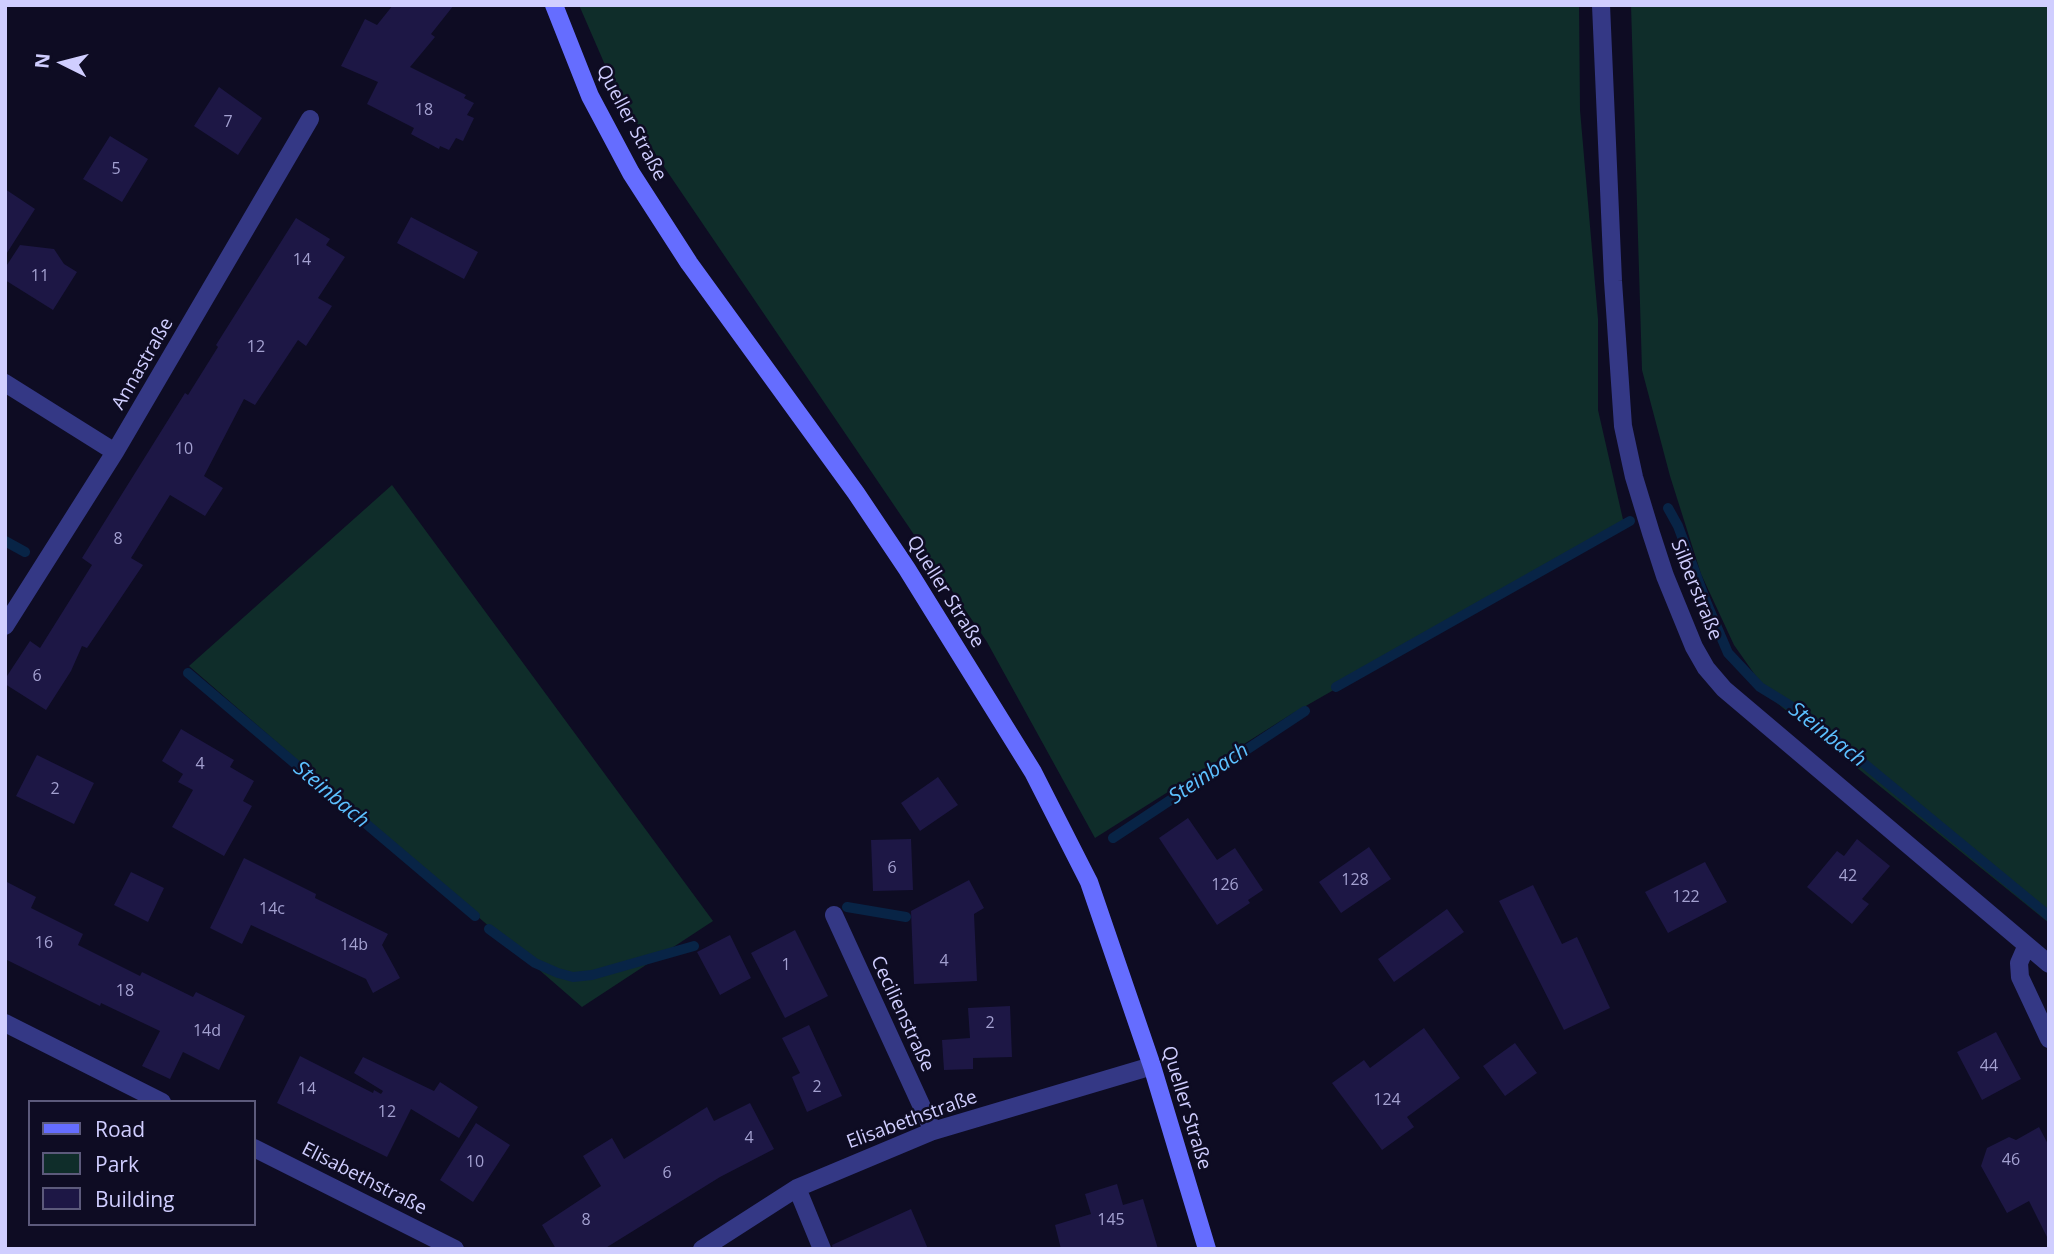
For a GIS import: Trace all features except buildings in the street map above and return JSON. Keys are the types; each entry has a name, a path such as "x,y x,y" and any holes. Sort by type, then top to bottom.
{"street":[{"name":"Queller Straße","path":"554,5 590,96 631,173 689,263 892,547 1033,772 1089,882 1152,1066 1207,1249"},
{"name":"Silberstraße","path":"1601,5 1613,281 1623,426 1634,477 1651,533 1694,648 1706,668 1724,689 2049,964"},
{"name":"Annastraße","path":"5,626 115,452 310,119"},
{"path":"5,383 115,452"},
{"name":"Cecilienstraße","path":"834,915 933,1131"},
{"path":"2026,947 2019,963 2020,977 2049,1039"},
{"path":"5,1023 158,1100"},
{"name":"Elisabethstraße","path":"702,1249 797,1188 933,1131 1152,1066"},
{"name":"Elisabethstraße","path":"256,1149 455,1249"},
{"path":"797,1188 822,1249"}],"green space":[{"path":"579,5 1579,5 1580,110 1598,319 1598,410 1624,524 1290,715 1095,838 987,642 656,155 612,81"},
{"path":"1631,5 2049,5 2049,923 1772,699 1734,645 1701,574 1670,476 1642,370"},
{"path":"392,485 713,921 582,1007 189,666"}],"waterway":[{"name":"Steinbach","path":"1668,508 1678,526 1728,653 1760,687 1804,714 2049,916"},
{"name":"Steinbach","path":"1336,687 1630,521"},
{"name":"Steinbach","path":"5,541 25,552"},
{"name":"Steinbach","path":"188,673 475,916"},
{"name":"Steinbach","path":"1113,838 1305,711"},
{"name":"Steinbach","path":"847,907 906,917"},
{"name":"Steinbach","path":"489,929 535,963 573,977 592,975 694,946"}]}
